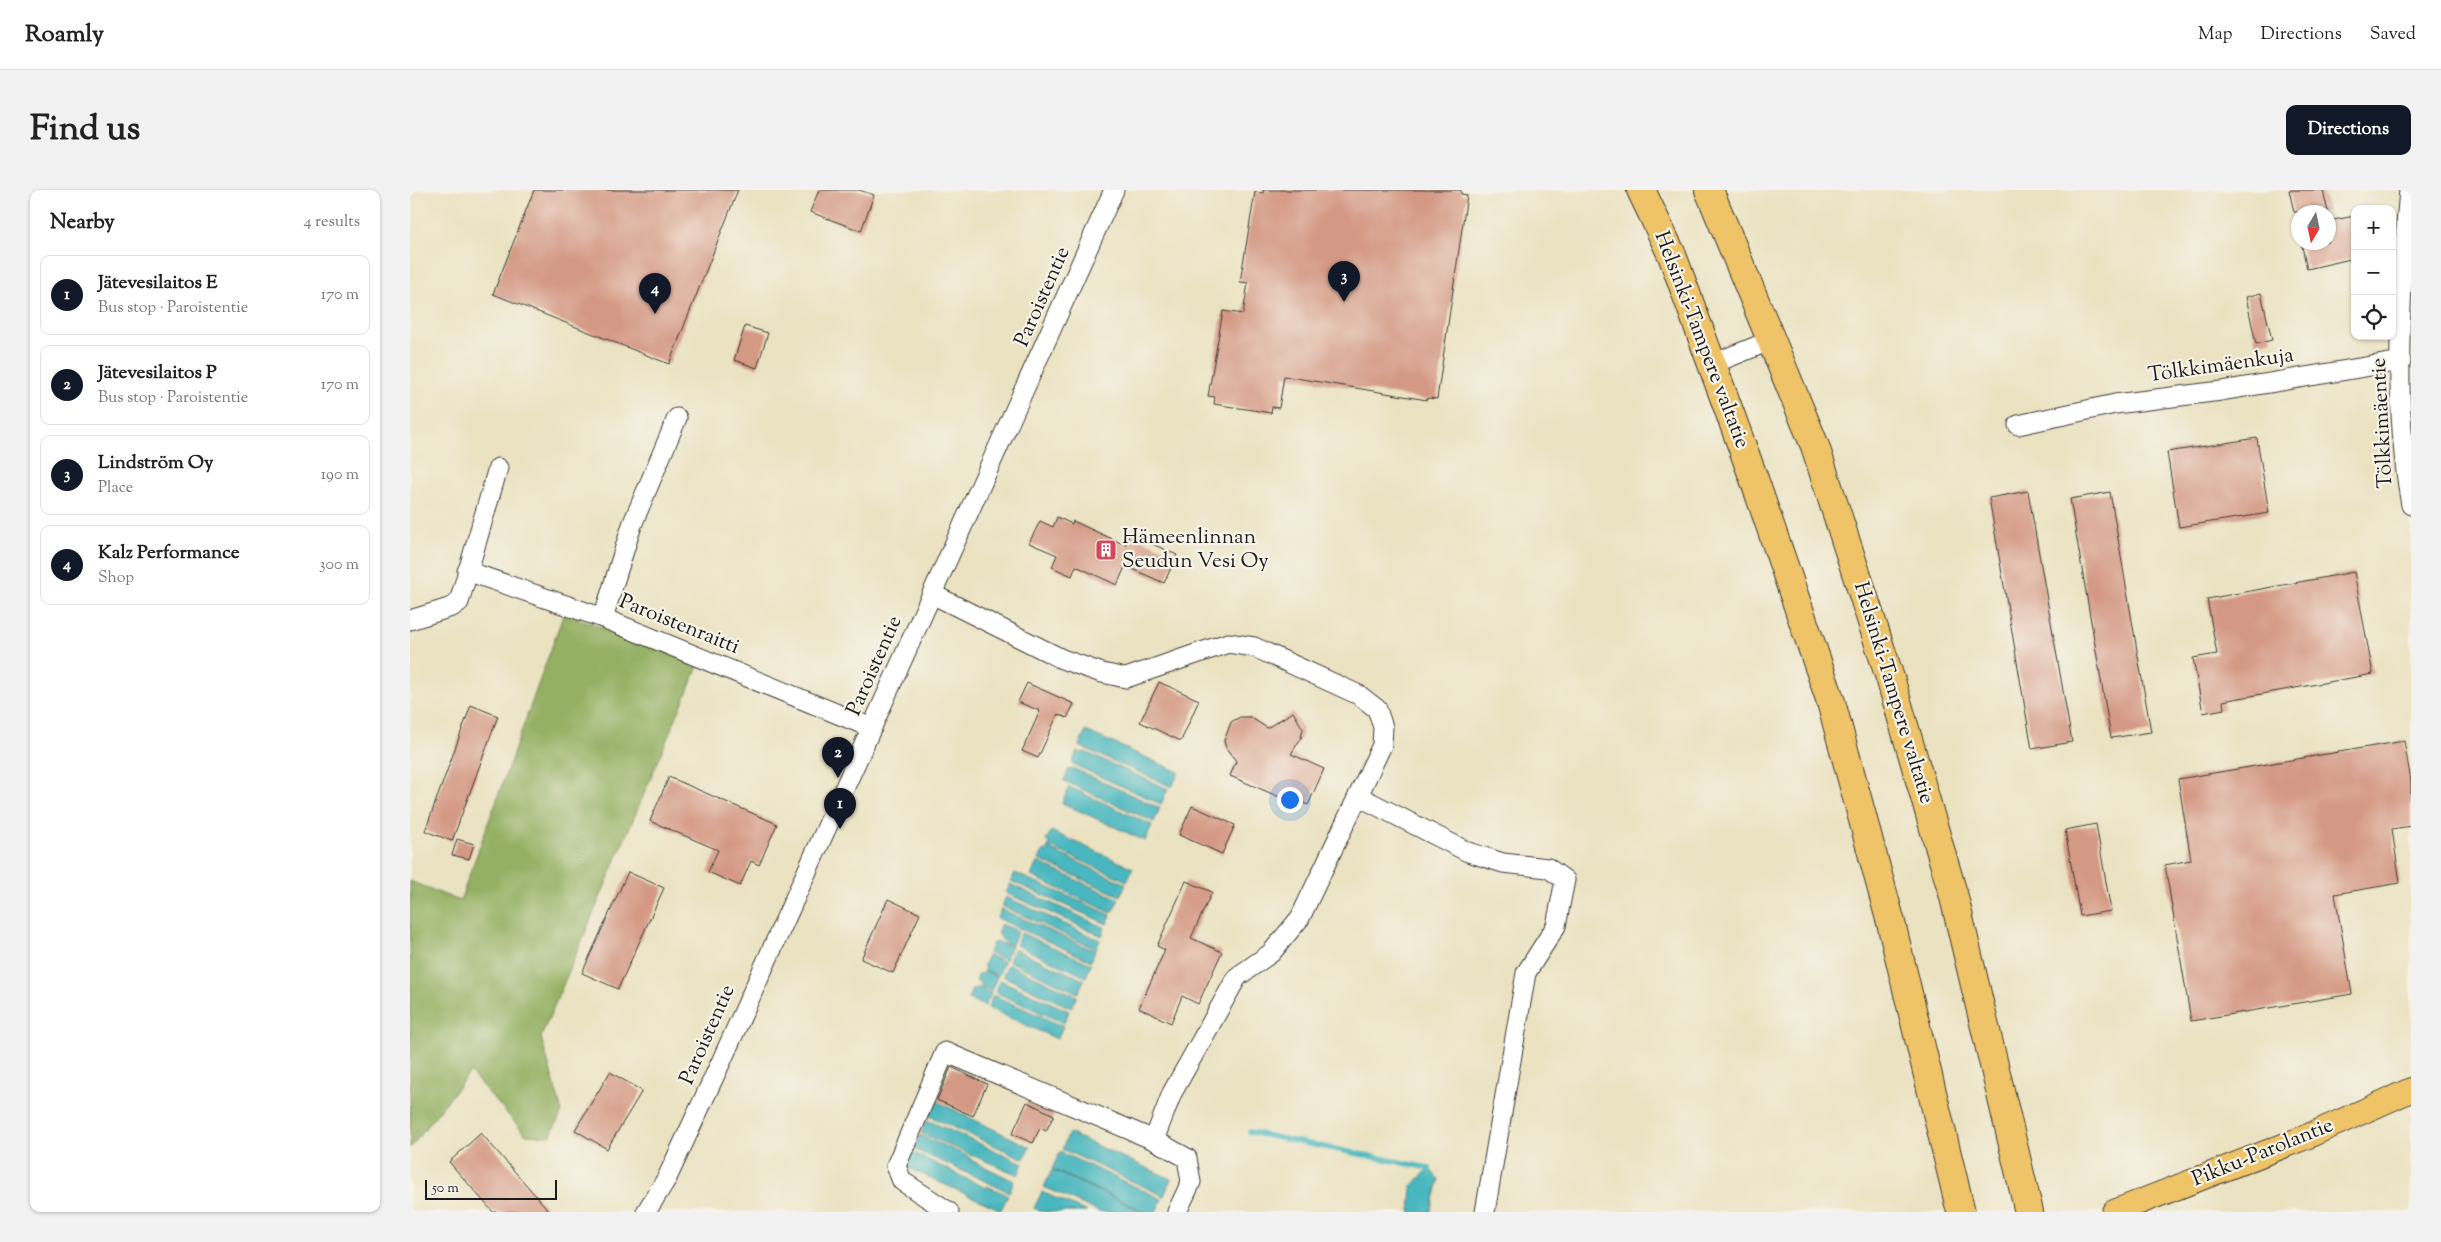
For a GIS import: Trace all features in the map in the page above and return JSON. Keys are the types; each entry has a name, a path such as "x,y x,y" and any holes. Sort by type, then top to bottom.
{"highway":[{"name":"Helsinki-Tampere valtatie","path":"1641,190 1672,256 1712,364 1754,479 1830,702 1890,923 1961,1212"},
{"name":"Helsinki-Tampere valtatie","path":"1709,190 1815,446 1891,681 1954,897 2029,1212"}],"main road":[{"name":"Pikku-Parolantie","path":"2114,1212 2306,1138 2411,1090"}],"street":[{"name":"Paroistentie","path":"646,1212 668,1178 1114,190"},
{"name":"Tölkkimäentie","path":"2409,190 2403,260 2401,361 2405,470 2411,505"},
{"path":"1712,364 1772,340"},
{"name":"Tölkkimäenkuja","path":"2018,425 2047,417 2115,404 2221,391 2401,361"},
{"path":"603,618 632,525 677,418"},
{"path":"410,620 459,602 498,468"},
{"name":"Paroistenraitti","path":"467,570 603,618 872,728"},
{"path":"932,594 1062,659 1102,673 1126,678 1228,643 1254,647 1359,695 1376,709 1383,727 1382,745 1300,918 1271,953 1237,977 1172,1093 1154,1140"},
{"path":"1358,796 1468,852 1503,863 1548,868 1565,880 1556,926 1526,973 1485,1212"},
{"path":"948,1212 902,1181 896,1166 945,1052 1154,1140 1187,1158 1191,1182 1177,1212"}],"green space":[{"path":"564,613 699,664 541,1037 562,1112 550,1136 526,1135 470,1072 410,1148 410,881 460,901"}],"water":[{"path":"1086,731 1179,772 1172,787 1079,746"},
{"path":"1077,751 1085,752 1168,789 1161,804 1072,764"},
{"path":"1069,769 1077,770 1160,808 1154,822 1064,781"},
{"path":"1069,787 1152,825 1145,841 1062,803"},
{"path":"1051,831 1133,868 1127,881 1048,846 1050,843 1046,841"},
{"path":"1047,848 1126,884 1120,896 1039,860 1043,850 1046,852"},
{"path":"1037,862 1119,899 1112,913 1031,876"},
{"path":"1015,873 1111,915 1107,924 1011,881"},
{"path":"1010,884 1105,928 1102,936 1006,893"},
{"path":"1006,897 1100,940 1096,949 1002,906"},
{"path":"1001,909 1095,951 1091,961 997,918"},
{"path":"1001,924 1018,931 1012,945 1004,942 997,933"},
{"path":"1021,933 1091,964 1086,977 1016,945"},
{"path":"997,942 1011,946 1005,960 989,953 993,943"},
{"path":"1014,949 1084,980 1078,993 1009,961"},
{"path":"988,955 1004,962 998,976 984,970 985,967 983,966"},
{"path":"1008,964 1077,996 1071,1008 1003,976"},
{"path":"983,971 997,977 991,991 980,986 981,984 976,980 979,973 982,974"},
{"path":"1000,980 1069,1011 1064,1023 995,992"},
{"path":"979,988 991,993 985,1006 968,999 972,989"},
{"path":"993,995 1063,1026 1057,1039 988,1008"},
{"path":"936,1101 1030,1147 1024,1159 929,1116"},
{"path":"927,1120 1023,1163 1018,1175 921,1133"},
{"path":"1069,1133 1171,1179 1164,1196 1062,1149"},
{"path":"920,1135 968,1156 971,1160 1014,1181 1009,1192 914,1149"},
{"path":"912,1152 986,1188 987,1186 1008,1195 1001,1210 906,1167"},
{"path":"1060,1152 1162,1199 1156,1212 1146,1212 1052,1169"},
{"path":"1429,1168 1439,1180 1431,1212 1410,1212 1412,1186"},
{"path":"1052,1170 1144,1212 1099,1212 1044,1187"},
{"path":"1042,1192 1087,1212 1042,1212 1034,1208"}],"building":[{"path":"534,190 738,190 669,364 493,294"},
{"path":"819,190 859,190 874,195 861,231 810,212"},
{"path":"1263,190 1461,190 1461,194 1467,195 1437,399 1427,398 1427,400 1284,376 1279,408 1272,407 1271,413 1214,404 1215,397 1208,396 1223,311 1243,314 1248,283 1240,282 1255,192 1263,193"},
{"path":"2289,190 2323,190 2326,205 2292,205"},
{"path":"2351,217 2351,259 2307,269 2303,250 2336,250 2336,220"},
{"path":"2261,293 2272,340 2256,344 2246,297"},
{"path":"745,326 768,333 757,368 734,360"},
{"path":"2257,438 2269,513 2179,527 2167,452"},
{"path":"2028,491 2072,742 2032,749 1989,498"},
{"path":"2110,492 2151,732 2111,738 2070,499"},
{"name":"Hämeenlinnan Seudun Vesi Oy","path":"1057,517 1072,524 1073,521 1125,545 1130,534 1177,555 1164,583 1128,567 1125,567 1117,585 1076,566 1072,576 1052,567 1057,555 1029,543 1040,521 1053,527"},
{"path":"2354,572 2373,674 2223,701 2224,709 2203,713 2193,658 2217,654 2207,599"},
{"path":"1159,682 1199,700 1181,741 1140,722"},
{"path":"1027,683 1074,704 1067,718 1058,714 1038,758 1022,751 1040,711 1018,702"},
{"path":"471,705 498,716 452,841 425,831"},
{"path":"1293,712 1303,729 1301,738 1291,754 1324,769 1308,805 1284,794 1282,798 1230,776 1236,761 1226,748 1224,741 1231,722 1240,717 1250,717 1267,728"},
{"path":"2404,741 2411,781 2411,826 2392,829 2400,883 2335,894 2352,994 2191,1021 2165,865 2191,860 2178,779"},
{"path":"669,777 777,824 759,865 751,861 740,886 708,872 718,850 650,821"},
{"path":"1192,806 1235,825 1222,854 1179,835"},
{"path":"2096,824 2111,911 2080,916 2065,830"},
{"path":"457,839 474,844 469,859 452,855"},
{"path":"628,872 664,888 618,989 582,973"},
{"path":"1186,881 1212,892 1191,938 1222,952 1198,1004 1182,996 1171,1023 1139,1008 1165,950 1157,946"},
{"path":"888,899 920,914 893,973 861,959"},
{"path":"951,1067 987,1084 973,1116 937,1100"},
{"path":"610,1072 642,1091 607,1149 575,1130"},
{"path":"1027,1102 1054,1115 1046,1131 1040,1128 1033,1143 1012,1134"},
{"path":"481,1133 550,1212 493,1212 449,1162"}],"waterway":[{"path":"1250,1132 1429,1168 1428,1176"}],"place":[{"name":"Lindström Oy","path":"1344,302"},
{"name":"Kalz Performance","path":"655,314"},
{"name":"Hämeenlinnan Seudun Vesi Oy","path":"1106,550"},
{"name":"Jätevesilaitos P","path":"838,778"},
{"name":"Jätevesilaitos E","path":"840,829"}]}
